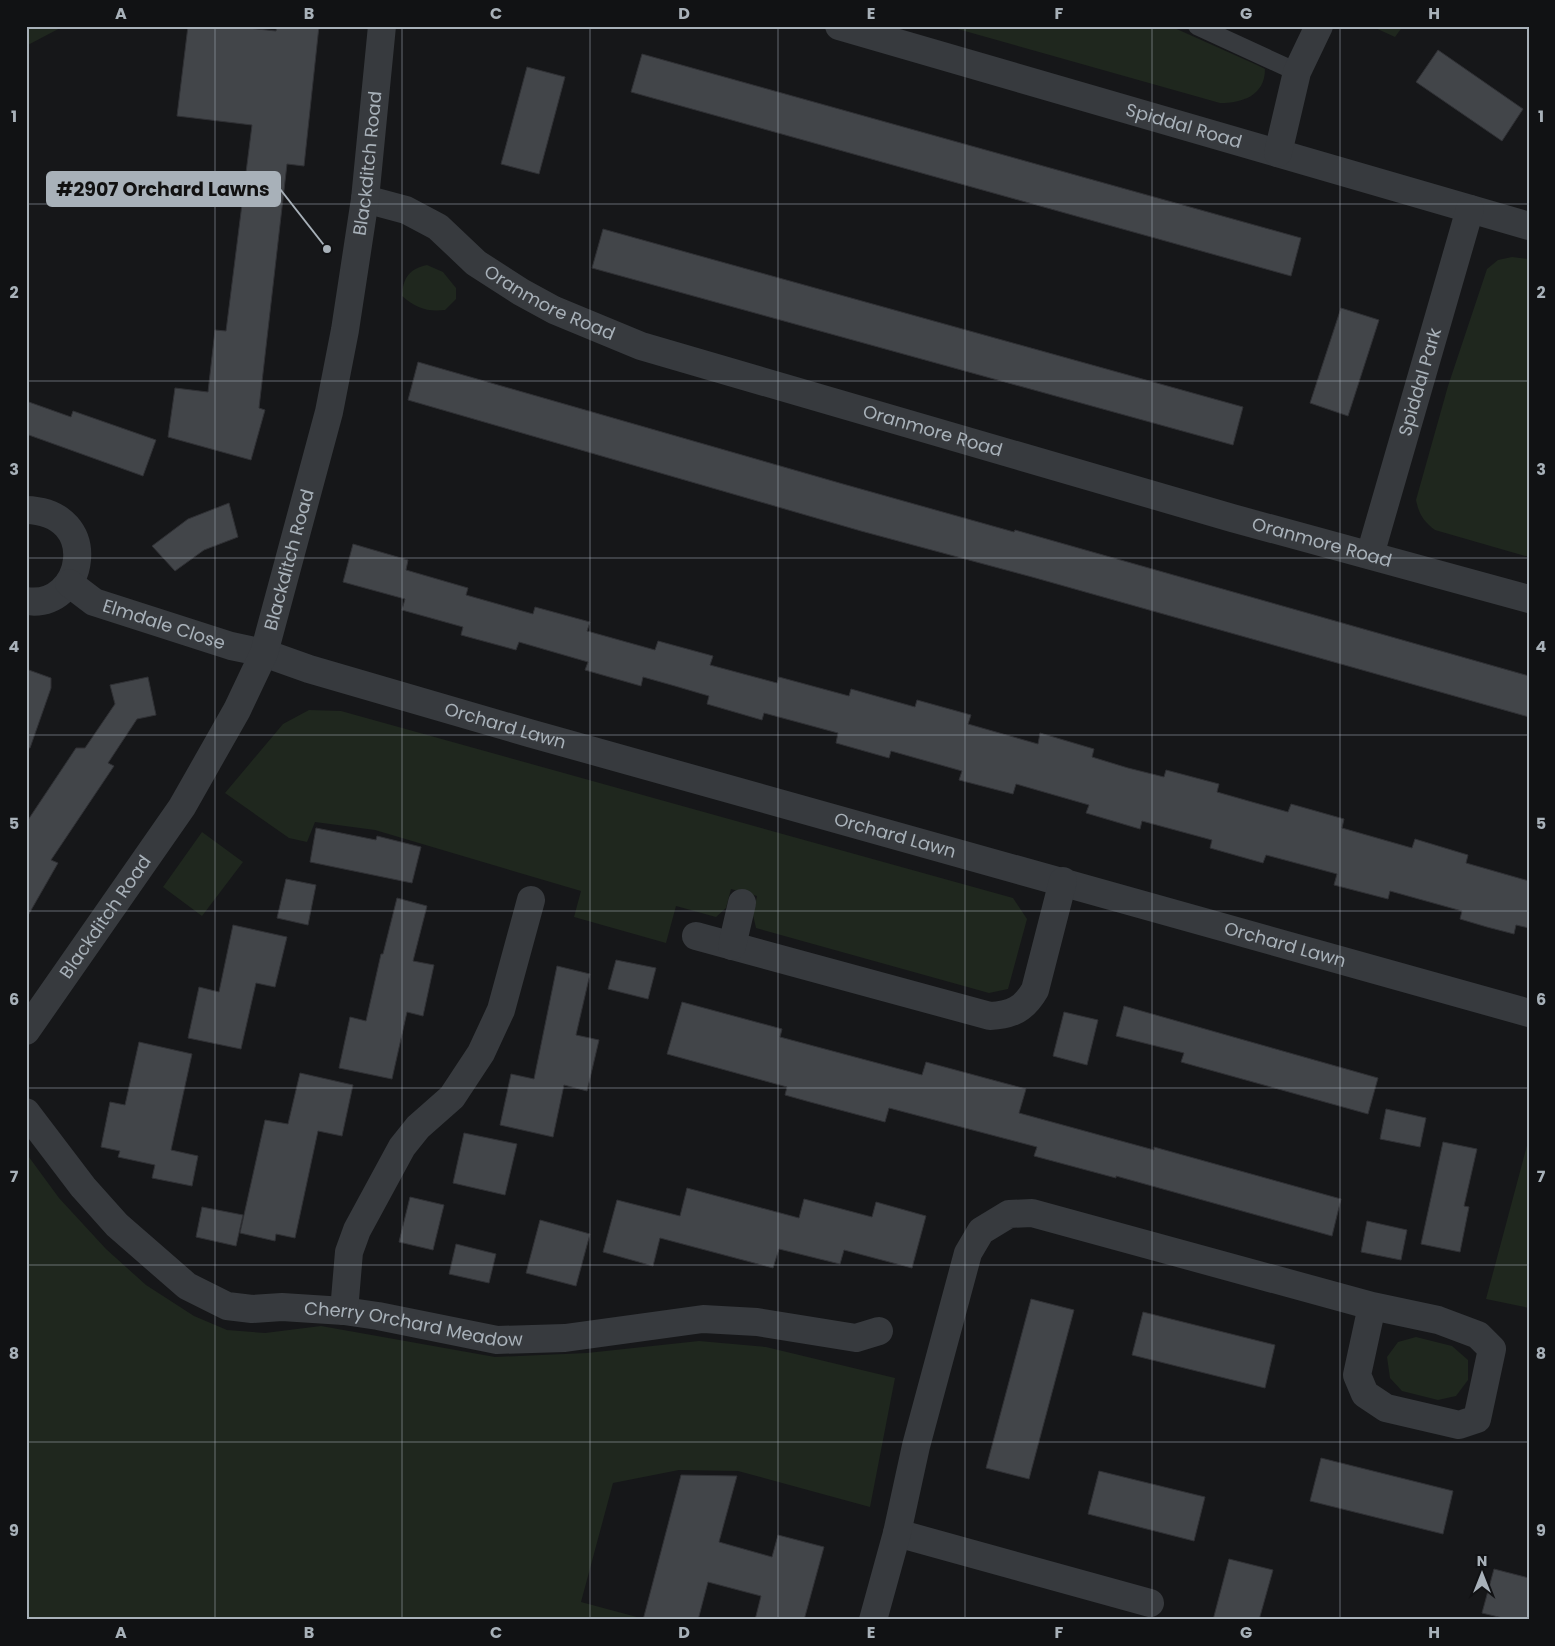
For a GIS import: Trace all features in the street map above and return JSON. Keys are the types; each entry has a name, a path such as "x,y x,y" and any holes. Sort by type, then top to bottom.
{"street":[{"name":"Blackditch Road","path":"26,1031 182,807 237,710 264,653 328,412 345,330 365,199 382,26"},
{"name":"Spiddal Road","path":"838,26 1529,226"},
{"path":"1278,153 1297,72 1319,26"},
{"name":"Oranmore Road","path":"365,199 406,210 438,227 476,263 521,292 554,310 641,346 1232,518 1529,599"},
{"name":"Spiddal Park","path":"1370,555 1470,209"},
{"path":"26,510 41,510 56,516 67,526 75,539 78,554 76,570 69,583 58,594 44,600 26,601"},
{"name":"Elmdale Close","path":"69,583 94,602 230,646 264,653"},
{"name":"Orchard Lawn","path":"264,653 528,733 1063,881 1529,1013"},
{"path":"696,936 990,1016 1010,1015 1028,1003 1035,990 1063,881"},
{"path":"344,1311 349,1252 356,1230 402,1147 418,1127 452,1097 481,1053 501,1010 531,900"},
{"path":"732,946 742,902"},
{"name":"Cherry Orchard Meadow","path":"26,1112 83,1187 117,1225 187,1286 227,1306 252,1309 282,1307 344,1311 497,1340 565,1338 703,1319 757,1322 856,1338 879,1331"},
{"path":"873,1620 897,1533 916,1446 968,1253 981,1231 1009,1214 1032,1213 1372,1306 1438,1320 1478,1335 1492,1349 1477,1419 1459,1426 1386,1408 1365,1394 1357,1375 1372,1306"},
{"path":"897,1533 1150,1603"}],"lane":[{"path":"1197,26 1297,72"}],"shaded area":[{"path":"26,26 64,26 26,46"},
{"path":"947,26 1170,26 1265,69 1264,78 1257,92 1251,96 1228,103 1220,103"},
{"path":"1371,26 1403,26 1395,37"},
{"path":"1512,257 1529,259 1529,557 1435,530 1422,517 1416,500 1448,386 1487,269 1498,260"},
{"path":"427,265 443,272 456,288 456,299 445,310 422,308 412,304 402,296 408,275 416,269"},
{"path":"309,710 341,711 1013,898 1027,919 1008,989 989,993 756,928 753,915 757,896 731,889 726,908 716,917 676,906 666,943 574,917 581,891 375,830 315,822 307,842 289,838 225,793 283,724"},
{"path":"202,832 243,862 202,916 163,887"},
{"path":"1529,1138 1529,1308 1486,1299"},
{"path":"26,1153 59,1198 106,1249 146,1285 194,1316 227,1330 265,1333 321,1326 495,1357 587,1353 699,1341 766,1347 895,1378 870,1507 738,1471 679,1470 613,1483 581,1602 648,1620 26,1620"},
{"path":"1416,1337 1452,1346 1468,1360 1468,1380 1456,1396 1438,1400 1402,1391 1390,1378 1387,1357 1398,1342"}],"building":[{"path":"188,26 229,26 276,31 277,26 319,26 304,166 287,164 259,408 265,410 251,460 168,437 175,388 208,392 215,330 226,331 252,125 177,116"},
{"path":"1438,50 1523,109 1502,141 1416,82"},
{"path":"642,54 1301,238 1291,276 631,92"},
{"path":"527,67 565,77 539,174 501,164"},
{"path":"603,229 1243,407 1233,445 592,268"},
{"path":"1341,308 1379,320 1348,416 1310,403"},
{"path":"418,362 843,484 1014,532 1015,530 1529,676 1529,717 1032,577 861,531 408,400"},
{"path":"26,401 71,417 73,411 156,440 143,476 26,434"},
{"path":"229,503 238,537 204,550 175,571 152,546 188,519"},
{"path":"353,544 408,560 406,570 468,588 466,595 533,614 535,607 590,622 587,631 655,650 658,641 713,656 710,665 777,683 779,677 849,696 851,689 915,707 917,700 971,715 968,724 1038,744 1040,733 1094,749 1092,757 1128,768 1164,777 1166,770 1219,784 1217,792 1288,812 1291,804 1344,819 1342,828 1412,848 1415,839 1468,855 1466,863 1529,881 1529,928 1516,925 1514,934 1487,927 1460,919 1462,911 1390,891 1388,899 1334,885 1337,874 1266,855 1263,863 1210,848 1212,840 1142,821 1140,829 1086,813 1089,805 1016,784 1013,794 959,780 962,771 891,751 889,758 836,743 838,733 764,713 762,720 707,704 709,696 675,686 643,677 641,686 585,670 588,662 519,642 516,650 461,635 463,627 402,610 405,599 343,582"},
{"path":"26,669 51,678 51,688 30,748 26,748"},
{"path":"148,677 156,715 137,719 108,763 114,766 51,860 58,863 26,919 26,823 76,748 85,748 115,704 110,685"},
{"path":"316,828 376,840 377,836 421,847 412,883 310,862"},
{"path":"286,879 316,885 308,925 277,918"},
{"path":"397,898 427,906 413,961 434,965 423,1016 407,1012 392,1079 339,1068 350,1017 366,1021 381,954 383,954"},
{"path":"233,925 287,937 275,987 256,983 241,1049 188,1038 199,987 219,992"},
{"path":"616,960 656,968 648,999 608,989"},
{"path":"557,966 590,974 576,1035 599,1040 587,1091 564,1085 553,1137 500,1125 511,1074 534,1079"},
{"path":"682,1002 782,1029 780,1037 922,1075 926,1062 1026,1089 1019,1113 1154,1150 1154,1147 1341,1199 1332,1236 1116,1176 1116,1178 1034,1156 1037,1147 889,1108 885,1122 810,1102 785,1095 787,1087 667,1054"},
{"path":"1124,1006 1378,1078 1368,1114 1181,1062 1184,1053 1116,1036"},
{"path":"1064,1012 1098,1020 1087,1065 1053,1056"},
{"path":"139,1042 192,1054 171,1150 198,1156 192,1186 152,1178 155,1165 118,1157 120,1151 101,1147 110,1102 125,1105"},
{"path":"300,1073 353,1085 342,1136 318,1131 295,1238 276,1234 275,1241 240,1233 265,1120 288,1124"},
{"path":"1386,1109 1426,1118 1420,1147 1380,1139"},
{"path":"464,1133 517,1144 505,1195 453,1183"},
{"path":"1443,1142 1477,1149 1464,1206 1469,1207 1460,1252 1421,1244"},
{"path":"687,1188 799,1218 804,1199 872,1217 876,1202 926,1216 912,1268 844,1250 840,1264 779,1249 773,1268 660,1238 653,1266 603,1252 617,1200 680,1216"},
{"path":"410,1197 444,1205 433,1250 399,1242"},
{"path":"202,1207 243,1215 236,1246 196,1237"},
{"path":"540,1220 590,1234 576,1286 526,1273"},
{"path":"1367,1221 1407,1230 1401,1260 1361,1252"},
{"path":"456,1244 496,1254 489,1283 449,1274"},
{"path":"1031,1299 1074,1310 1029,1479 986,1468"},
{"path":"1143,1312 1275,1345 1265,1388 1132,1355"},
{"path":"1321,1458 1453,1491 1443,1534 1310,1501"},
{"path":"1099,1471 1205,1497 1194,1541 1088,1514"},
{"path":"681,1475 737,1476 719,1542 772,1557 778,1535 824,1547 804,1620 755,1620 761,1596 708,1582 698,1620 643,1620"},
{"path":"1229,1559 1273,1570 1259,1620 1213,1620"},
{"path":"1494,1569 1529,1578 1529,1620 1511,1620 1482,1613"}],"place":[{"name":"#2907 Orchard Lawns","path":"327,249"}]}
